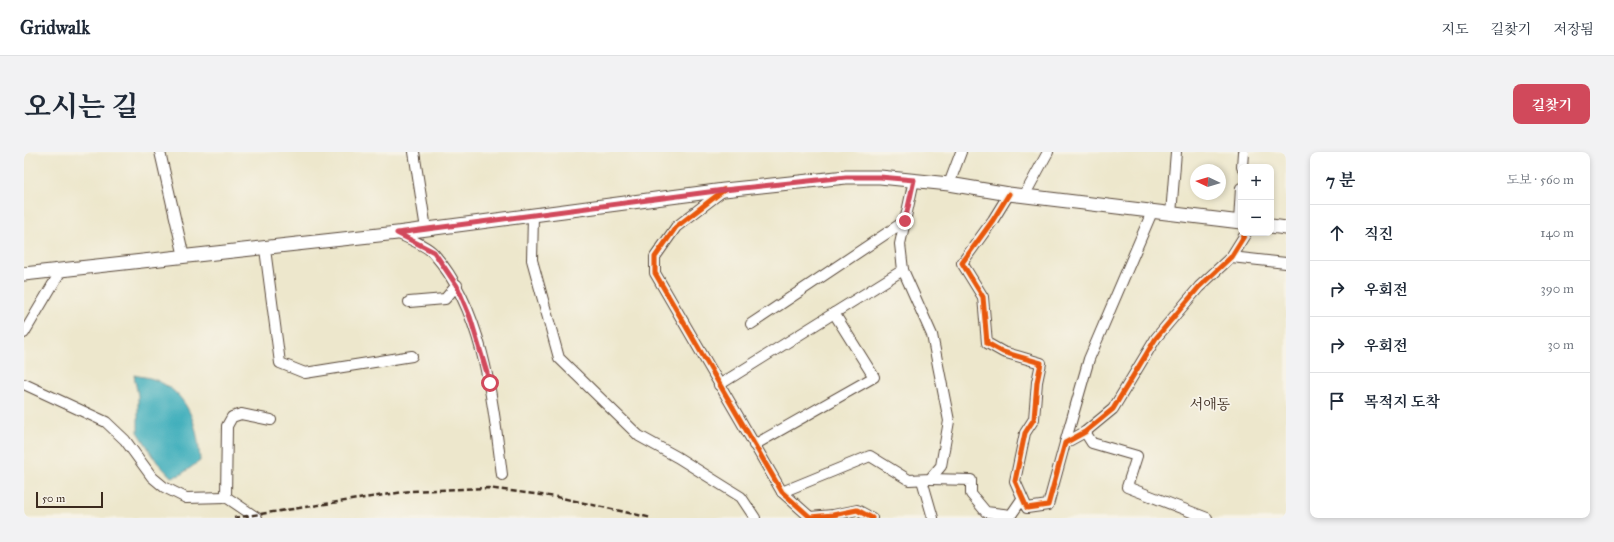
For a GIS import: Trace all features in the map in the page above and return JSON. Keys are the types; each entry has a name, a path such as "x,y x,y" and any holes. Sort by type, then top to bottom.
{"main road":[{"path":"24,274 397,233 724,190 846,177 880,177 949,184 1009,194 1171,214 1238,225"},
{"path":"1274,226 1286,228"}],"street":[{"path":"160,152 184,257"},
{"path":"414,152 426,229"},
{"path":"949,184 961,152"},
{"path":"1024,196 1048,152"},
{"path":"1171,214 1176,152"},
{"path":"1242,164 1243,152"},
{"path":"914,180 900,244 903,270 932,334 950,421 941,466 926,480"},
{"path":"724,190 676,227 655,257 655,273 782,492 810,517 833,515 857,510 872,518"},
{"path":"1009,194 993,220 962,263 983,297 987,343 1003,352 1041,363 1037,382 1034,419 1026,433 1015,481 1027,508 1048,505 1089,359 1152,212"},
{"path":"533,216 532,260 559,358 639,436 676,456 740,497 755,518"},
{"path":"751,324 905,221"},
{"path":"397,233 434,252 457,286 470,317 490,383 502,475"},
{"path":"1065,443 1085,432 1113,408 1156,338 1199,287 1232,257 1239,236"},
{"path":"265,248 280,363 305,373 412,356"},
{"path":"1232,257 1286,263"},
{"path":"24,333 62,269"},
{"path":"719,385 903,270"},
{"path":"409,302 446,299 457,286"},
{"path":"754,445 874,377 834,313"},
{"path":"24,384 106,422 125,440 152,477 164,486 186,498 226,497 257,518"},
{"path":"226,497 227,426 232,417 241,414 271,420"},
{"path":"1085,432 1092,443 1137,456 1127,487 1207,518"},
{"path":"782,492 870,456 909,480 971,480 971,494 986,512 1011,515 1022,499"},
{"path":"926,480 933,518"}],"water":[{"path":"134,375 155,380 169,387 178,395 191,415 195,426 200,461 180,475 171,477 157,462 138,432 138,396"}],"railway":[{"path":"234,518 410,491 488,488 557,497 652,518"}],"cycle path":[{"path":"724,190 676,227 655,257 655,273 782,492 810,517 833,515 857,510 872,518"},
{"path":"1009,194 993,220 962,263 983,297 987,343 1003,352 1041,363 1037,382 1034,419 1025,433 1015,481 1027,508 1048,505 1065,443 1085,432 1113,409 1156,338 1199,287 1231,257 1244,236"}],"district":[{"name":"서애동","path":"1210,404"}],"route":[{"path":"490,383 470,317 457,286 434,252 397,233 724,190 846,177 880,177 914,180 905,221"}]}
